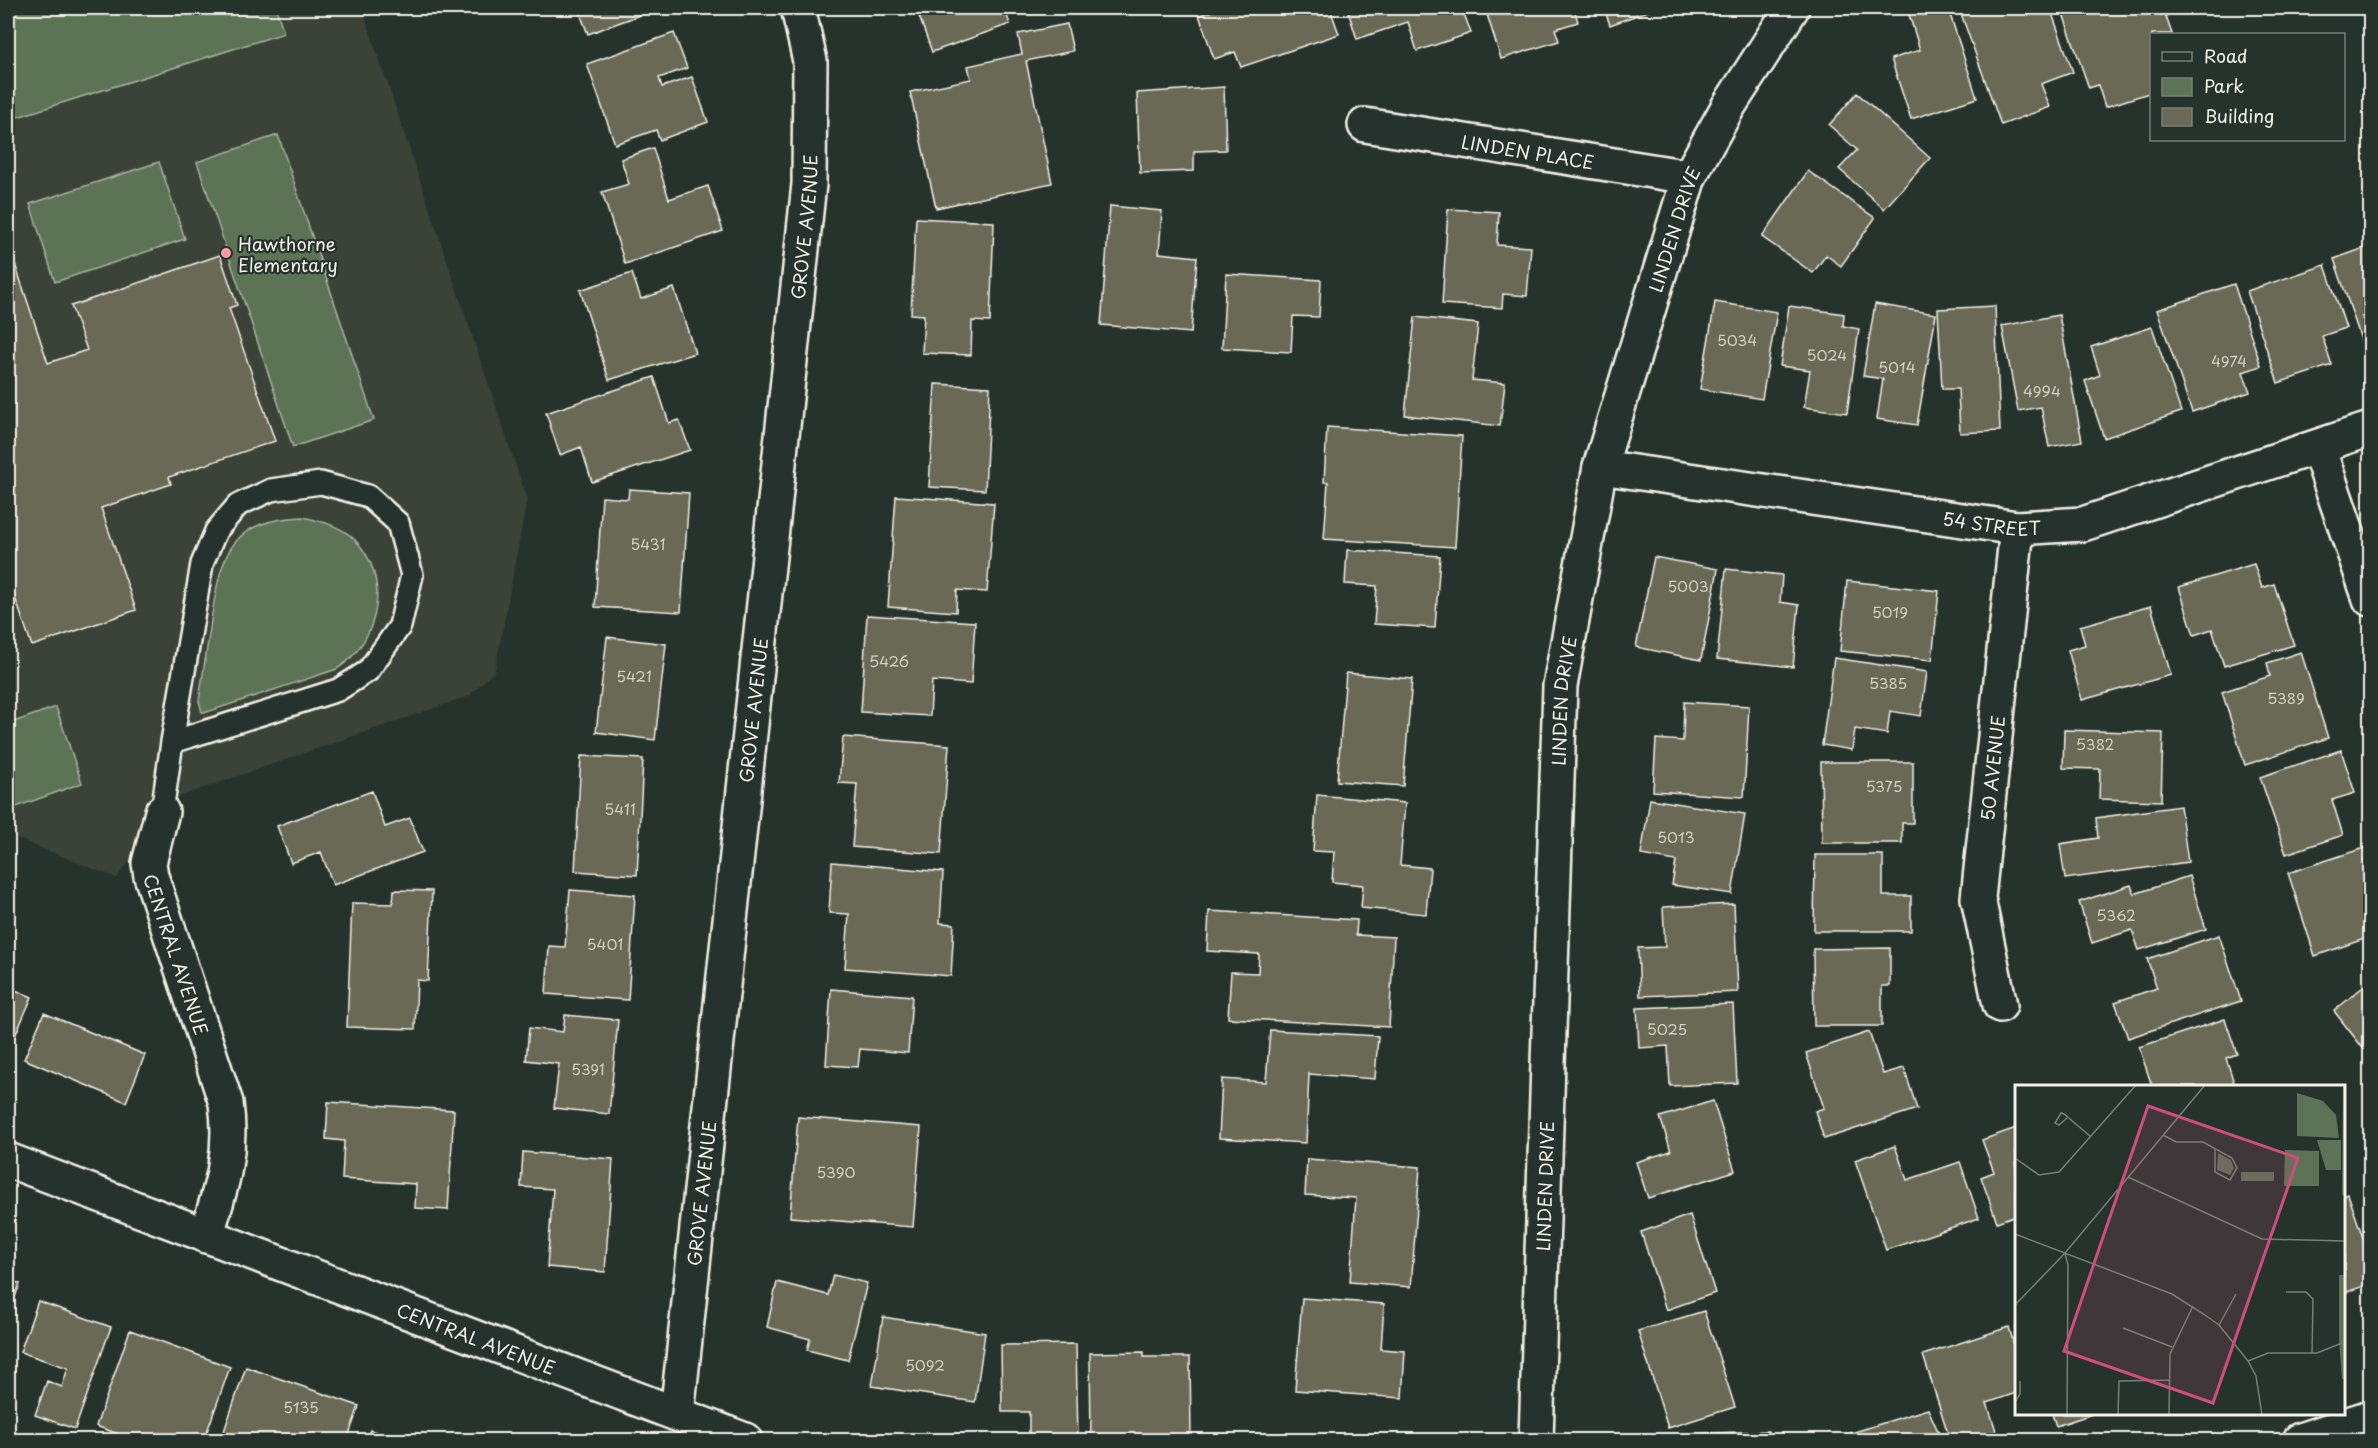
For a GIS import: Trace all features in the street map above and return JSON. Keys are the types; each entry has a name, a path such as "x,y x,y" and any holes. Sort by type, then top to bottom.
{"street":[{"name":"GROVE AVENUE","path":"676,1414 809,184 810,61 798,8"},
{"name":"LINDEN DRIVE","path":"1536,1440 1560,686 1600,466 1689,177 1728,108 1792,8"},
{"name":"LINDEN PLACE","path":"1365,125 1689,177"},
{"name":"54 STREET","path":"1600,466 2017,528 2083,524 2370,429"},
{"path":"2318,447 2370,599"},
{"name":"50 AVENUE","path":"2001,1005 1978,898 2017,528"},
{"name":"CENTRAL AVENUE","path":"162,812 149,863 151,876 226,1103 230,1127 226,1174 206,1236"},
{"name":"CENTRAL AVENUE","path":"8,1160 745,1440"},
{"path":"2300,1440 2370,1417"}],"lane":[{"path":"162,812 172,742 202,564 216,531 238,505 271,490 321,483 368,496 398,523 412,575 400,626 368,671 338,690 172,742"}],"shaded area":[{"name":"Hawthorne Elementary","path":"8,8 362,8 527,499 495,670 469,696 175,798 117,878 8,835"}],"green space":[{"path":"8,8 276,8 284,33 8,120"},
{"path":"278,135 374,420 293,447 197,162"},
{"path":"159,162 185,239 55,282 30,204"},
{"path":"303,517 337,527 354,539 366,554 377,589 376,607 363,642 352,657 337,669 202,712 199,701 212,614 220,573 226,557 234,543 245,533 260,525 279,519"},
{"path":"56,707 82,783 8,810 8,724"}],"building":[{"path":"578,8 646,8 648,12 588,34"},
{"path":"916,8 1004,8 1010,24 932,52"},
{"path":"1222,8 1330,8 1339,34 1241,67 1235,52 1214,59 1199,15"},
{"path":"1347,8 1462,8 1471,33 1417,51 1408,22 1357,39"},
{"path":"1485,8 1574,8 1578,22 1555,29 1559,41 1501,59"},
{"path":"1604,8 1656,8 1610,25"},
{"path":"1907,8 1948,8 1977,98 1911,119 1891,59 1920,50"},
{"path":"1959,8 2050,8 2073,72 2041,84 2050,107 2001,125"},
{"path":"2061,8 2163,8 2172,33 2150,33 2150,93 2105,107 2098,85 2089,88"},
{"path":"1067,24 1073,51 1026,61 1052,183 936,208 910,92 971,79 968,66 1022,54 1018,34"},
{"path":"674,33 687,68 659,78 662,87 692,77 708,122 660,140 656,130 615,144 587,64"},
{"path":"1224,87 1226,150 1194,151 1194,171 1140,173 1137,93"},
{"path":"1857,93 1930,158 1884,209 1839,169 1857,150 1829,125"},
{"path":"653,148 669,199 708,186 723,231 625,264 602,192 629,184 621,159"},
{"path":"1808,171 1875,218 1841,266 1826,255 1813,273 1762,237"},
{"path":"1110,206 1162,211 1159,253 1197,257 1191,333 1101,325"},
{"path":"1448,209 1499,212 1497,245 1531,247 1527,296 1503,294 1502,308 1442,304"},
{"path":"916,218 994,222 990,322 972,321 971,355 922,353 924,315 911,314"},
{"path":"8,243 48,363 87,350 71,306 220,255 237,305 229,308 275,441 169,477 171,484 101,508 136,610 32,646 11,586 8,587"},
{"path":"2370,246 2370,353 2366,354 2334,259"},
{"path":"2325,265 2346,328 2322,336 2332,365 2278,383 2247,291"},
{"path":"632,273 641,299 674,288 695,353 609,380 580,290"},
{"path":"1226,274 1321,280 1319,317 1293,316 1291,352 1222,348"},
{"path":"2234,284 2261,366 2243,372 2250,392 2192,412 2157,310"},
{"path":"1715,302 1777,312 1762,399 1700,389"},
{"path":"1875,304 1936,314 1917,425 1877,419 1883,379 1863,376"},
{"path":"1789,306 1844,314 1843,326 1859,329 1847,413 1804,407 1810,370 1780,366"},
{"path":"1995,306 2000,431 1960,433 1958,389 1942,389 1938,309"},
{"path":"2059,315 2082,441 2049,447 2041,407 2018,411 2002,326"},
{"path":"1415,317 1478,324 1472,380 1505,383 1500,426 1405,415"},
{"path":"2152,327 2181,412 2104,438 2085,381 2100,375 2091,347"},
{"path":"654,377 669,423 679,420 690,450 592,482 581,447 560,455 546,413"},
{"path":"935,384 990,387 985,490 929,487"},
{"path":"1327,427 1462,436 1455,547 1324,539 1328,482 1324,482"},
{"path":"629,489 689,493 681,612 595,607 602,497 628,499"},
{"path":"896,496 994,503 987,592 957,590 956,612 888,607"},
{"path":"1347,550 1440,556 1435,628 1374,624 1377,586 1345,584"},
{"path":"1654,557 1718,569 1701,660 1636,647"},
{"path":"2254,564 2262,588 2274,584 2294,645 2224,666 2212,629 2194,635 2179,587"},
{"path":"1726,569 1782,575 1780,602 1799,605 1793,667 1717,659"},
{"path":"1847,581 1939,591 1932,660 1840,651"},
{"path":"2151,606 2171,675 2082,700 2068,650 2085,645 2080,626"},
{"path":"867,615 975,622 971,684 932,681 930,716 861,712"},
{"path":"607,637 666,644 655,740 596,732"},
{"path":"2301,652 2328,738 2245,765 2222,692 2270,676 2267,663"},
{"path":"1834,658 1927,672 1921,716 1890,711 1887,734 1855,729 1852,750 1822,745"},
{"path":"1346,673 1412,679 1403,786 1337,781"},
{"path":"1684,702 1749,706 1744,797 1653,791 1656,739 1683,741"},
{"path":"2064,730 2163,733 2161,801 2099,799 2100,769 2063,768"},
{"path":"843,737 949,745 941,854 852,847 857,784 839,783"},
{"path":"2341,750 2355,793 2332,800 2343,835 2286,854 2260,777"},
{"path":"581,756 643,759 637,875 575,871"},
{"path":"1821,762 1913,762 1913,823 1902,823 1902,843 1822,843"},
{"path":"372,791 385,827 410,818 423,852 333,885 321,852 291,863 277,826"},
{"path":"1317,795 1405,803 1400,865 1430,868 1426,914 1361,908 1363,885 1332,882 1334,852 1313,851"},
{"path":"1650,799 1745,814 1732,894 1672,885 1676,861 1641,855"},
{"path":"2180,806 2188,862 2065,879 2060,844 2098,838 2096,818"},
{"path":"2370,846 2370,937 2315,956 2288,873"},
{"path":"1815,855 1883,855 1883,896 1911,896 1911,931 1814,931"},
{"path":"832,862 943,872 940,923 954,924 951,976 845,968 849,914 829,913"},
{"path":"2189,876 2206,929 2139,950 2132,930 2092,943 2079,902 2131,885 2134,894"},
{"path":"394,890 432,891 428,981 417,980 415,1029 347,1027 352,903 393,904"},
{"path":"570,890 635,895 628,1000 546,994 549,946 565,947"},
{"path":"1734,904 1738,992 1640,996 1638,948 1665,947 1663,907"},
{"path":"1209,911 1357,920 1356,935 1394,937 1389,1027 1228,1018 1231,972 1258,973 1259,954 1207,951"},
{"path":"2219,935 2241,1001 2128,1038 2115,1002 2157,988 2147,959"},
{"path":"1890,948 1890,986 1882,986 1882,1026 1814,1026 1813,949"},
{"path":"2370,981 2370,1057 2334,1011"},
{"path":"8,987 32,997 8,1052"},
{"path":"831,989 912,996 908,1053 860,1049 858,1067 826,1065"},
{"path":"1733,1004 1737,1083 1670,1086 1668,1046 1639,1048 1637,1008"},
{"path":"44,1013 145,1055 126,1102 24,1059"},
{"path":"565,1015 618,1020 609,1114 554,1108 559,1064 526,1060 529,1028 563,1032"},
{"path":"2225,1019 2237,1054 2226,1058 2235,1085 2152,1085 2139,1047"},
{"path":"1270,1030 1378,1036 1375,1079 1309,1074 1306,1143 1219,1138 1222,1079 1266,1082"},
{"path":"1869,1032 1883,1074 1904,1068 1917,1109 1824,1139 1815,1111 1824,1108 1806,1053"},
{"path":"1713,1101 1735,1171 1648,1198 1636,1162 1671,1151 1660,1117"},
{"path":"328,1102 454,1110 448,1210 415,1208 416,1184 342,1179 344,1141 326,1139"},
{"path":"798,1117 921,1127 913,1227 790,1217"},
{"path":"2015,1128 2015,1215 1997,1222 1981,1177 1994,1172 1982,1140"},
{"path":"1895,1146 1907,1180 1960,1162 1979,1218 1886,1250 1855,1160"},
{"path":"523,1152 613,1159 605,1272 547,1267 553,1189 521,1187"},
{"path":"1307,1159 1420,1167 1411,1287 1350,1282 1356,1198 1305,1195"},
{"path":"2348,1194 2370,1258 2370,1284 2345,1293 2345,1196"},
{"path":"1690,1215 1715,1293 1666,1310 1641,1232"},
{"path":"833,1275 867,1283 848,1360 807,1350 810,1339 767,1327 777,1282 828,1295"},
{"path":"8,1279 20,1284 8,1315"},
{"path":"1302,1298 1384,1304 1381,1349 1405,1351 1402,1398 1295,1390"},
{"path":"38,1301 111,1327 75,1429 35,1415 47,1381 62,1387 68,1368 20,1352"},
{"path":"1704,1311 1735,1407 1668,1428 1638,1331"},
{"path":"883,1317 985,1333 975,1402 872,1386"},
{"path":"2009,1327 2015,1348 2015,1393 1987,1403 1999,1440 1950,1440 1923,1355"},
{"path":"130,1330 230,1367 204,1440 135,1440 96,1426"},
{"path":"1076,1344 1078,1440 1029,1440 1029,1412 1002,1412 1001,1345"},
{"path":"1144,1352 1144,1357 1190,1357 1191,1440 1091,1440 1090,1353"},
{"path":"246,1367 359,1406 347,1440 221,1440"},
{"path":"1928,1409 1942,1440 1832,1440 1832,1439"},
{"path":"2052,1415 2089,1415 2056,1426"},
{"path":"370,1430 398,1440 366,1440"},
{"path":"1768,1431 1768,1440 1689,1440 1688,1434"}],"place":[{"name":"Hawthorne Elementary","path":"226,253"}]}
